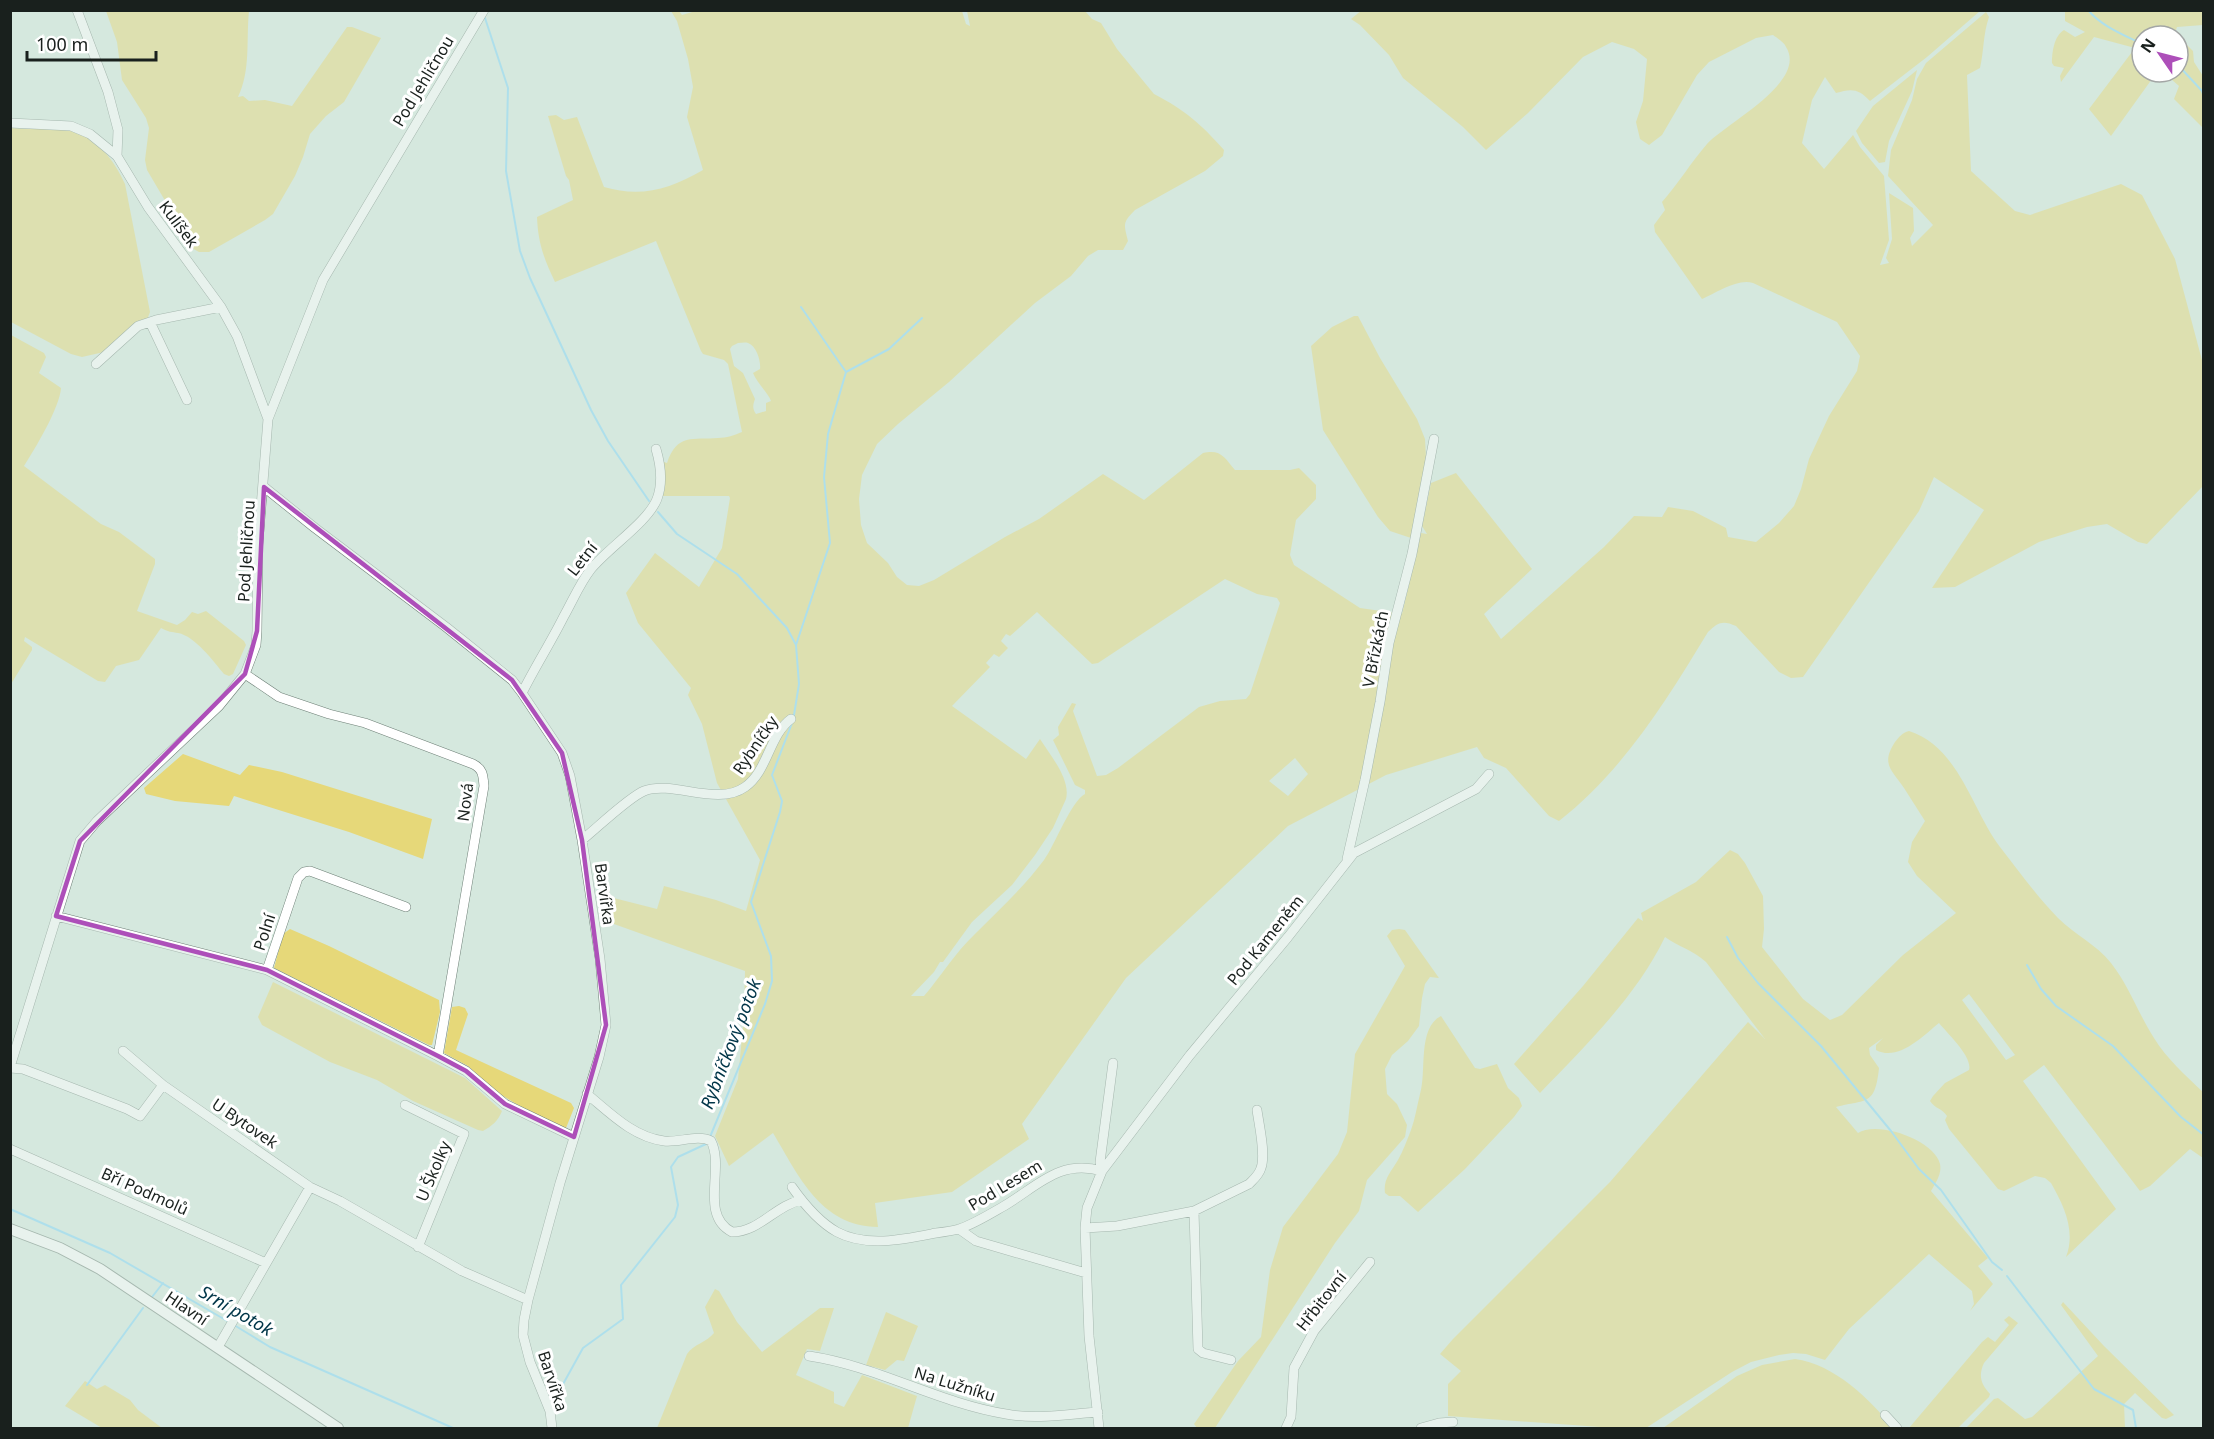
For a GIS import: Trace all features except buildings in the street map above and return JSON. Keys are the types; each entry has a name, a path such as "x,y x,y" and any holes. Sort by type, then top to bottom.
{"street":[{"path":"77,10 108,92 118,130 117,156"},
{"name":"Pod Jehličnou","path":"10,1068 12,1055 80,841 97,821 219,706 245,674 256,645 258,545 268,419 322,280 484,10"},
{"name":"Kulíšek","path":"10,123 71,126 90,134 117,156 148,207 221,307 237,336 268,419"},
{"path":"96,364 138,326 221,307"},
{"path":"150,322 187,400"},
{"name":"V Břízkách","path":"1345,864 1365,780 1389,643 1412,554 1434,439"},
{"name":"Letní","path":"522,693 590,570 610,548 646,516 656,500 660,482 660,464 656,449"},
{"name":"Barvířka","path":"264,487 481,654 522,693 562,753 570,776 600,959 606,1025 599,1057 528,1300 523,1335 530,1362 550,1411 552,1428"},
{"name":"Nová","path":"245,674 279,697 386,731 480,768 484,786 438,1056"},
{"name":"Rybníčky","path":"582,840 644,792 660,789 727,794 745,788 761,767 783,725 791,719"},
{"name":"Pod Kameněm","path":"1099,1428 1089,1336 1085,1228 1087,1208 1102,1171 1190,1055 1354,853 1476,789 1489,774"},
{"name":"Polní","path":"56,916 267,970 298,878 304,872 310,871 406,907"},
{"path":"267,970 466,1071 505,1104 574,1137"},
{"name":"U Bytovek","path":"123,1052 163,1085 310,1187"},
{"name":"Pod Kameněm","path":"1102,1171 1100,1162 1113,1063"},
{"path":"10,1068 23,1069 140,1116 163,1085"},
{"path":"587,1094 630,1128 649,1137 664,1141 682,1142 703,1138 711,1141 715,1152 716,1213 723,1226 732,1232 739,1232 754,1226 787,1205 801,1200"},
{"name":"U Školky","path":"405,1105 464,1134 418,1248"},
{"path":"1085,1228 1117,1226 1194,1211 1249,1184 1262,1168 1257,1110"},
{"name":"Bří Podmolů","path":"10,1149 266,1263"},
{"name":"Pod Lesem","path":"792,1187 801,1200 823,1222 838,1233 862,1240 906,1239 958,1229 1004,1206 1056,1172 1078,1167 1102,1171"},
{"path":"218,1347 310,1187 340,1201 418,1248 462,1271 528,1300"},
{"path":"1194,1211 1198,1349 1203,1353 1230,1360"},
{"name":"Hlavní","path":"10,1229 60,1248 88,1262 338,1428"},
{"name":"Pod Lesem","path":"958,1229 976,1242 1086,1273"},
{"name":"Hřbitovní","path":"1286,1428 1291,1417 1294,1368 1314,1331 1370,1262"},
{"name":"Na Lužníku","path":"809,1356 835,1360 975,1408 1008,1415 1098,1412"},
{"path":"1885,1415 1897,1428"},
{"path":"1421,1428 1452,1422"}],"highlighted area":[{"path":"264,487 512,680 562,753 582,840 606,1025 574,1137 505,1104 466,1071 267,970 56,916 80,841 245,674 257,631"}],"shaded area":[{"path":"699,10 962,11 966,24 970,26 967,11 1085,11 1092,19 1101,23 1117,49 1154,94 1192,118 1224,150 1223,156 1205,171 1135,210 1125,224 1128,241 1123,250 1098,250 1088,256 1071,276 1035,303 877,444 862,475 859,499 861,525 867,543 907,585 919,586 934,580 1039,519 1103,474 1144,500 1203,453 1214,452 1222,455 1235,470 1299,468 1316,485 1316,499 1296,520 1290,555 1294,565 1360,608 1402,614 1421,533 1427,534 1422,526 1431,483 1456,473 1532,569 1484,614 1501,639 1604,547 1634,516 1662,517 1668,507 1693,511 1726,528 1728,537 1756,542 1779,523 1794,506 1809,459 1829,416 1857,371 1860,356 1837,322 1753,283 1734,284 1702,299 1655,232 1654,225 1665,210 1662,202 1707,144 1762,101 1776,88 1786,74 1790,60 1784,43 1773,35 1756,38 1709,62 1697,75 1662,135 1649,145 1640,139 1636,122 1643,101 1647,59 1634,49 1612,42 1583,57 1528,113 1486,150 1463,127 1403,78 1389,55 1360,25 1351,19 1362,10 1980,11 1927,57 1870,101 1855,91 1847,90 1836,93 1825,77 1812,100 1802,143 1824,169 1853,135 1884,176 1889,240 1880,265 1889,263 1886,258 1892,239 1889,193 1913,208 1914,231 1910,238 1912,246 1933,225 1888,176 1891,150 1912,100 1917,79 1926,63 1986,12 1989,17 1980,68 1967,75 1971,171 2015,211 2030,215 2121,184 2142,195 2175,259 2203,364 2203,486 2147,544 2138,542 2107,524 2087,527 2039,542 1955,587 1932,588 1984,510 1934,477 1919,511 1803,677 1791,678 1779,672 1736,626 1728,623 1718,624 1708,632 1642,734 1603,780 1559,821 1549,816 1506,768 1484,758 1477,747 1386,775 1288,826 1126,978 1022,1124 1029,1139 952,1192 875,1203 878,1227 858,1224 841,1218 814,1196 792,1166 773,1133 729,1166 715,1136 738,1079 744,1016 745,971 600,919 598,894 657,909 664,886 746,911 760,860 717,783 702,724 688,695 691,688 638,623 626,593 655,553 699,587 722,548 729,496 660,496 664,462 667,463 671,453 681,442 724,437 742,432 728,364 724,360 703,354 701,351 656,241 555,282 542,251 537,217 573,200 569,180 548,116 556,115 564,120 577,117 604,187 630,192 655,190 679,182 703,170 687,117 693,87 688,59 677,21 671,11 679,11 682,15","holes":["738,343 751,345 758,354 760,369 753,373 771,401 766,403 766,411 756,414 753,406 755,399 743,373 734,366 730,349","1225,579 1257,594 1277,598 1280,603 1250,694 1246,699 1220,701 1199,707 1106,775 1097,776 1073,711 1076,704 1072,703 1058,727 1059,735 1053,740 1075,785 1085,790 1085,794 1074,805 1044,860 1028,880 967,942 924,996 911,996 934,972 940,962 943,962 972,922 1012,885 1053,828 1066,799 1067,791 1063,775 1040,739 1026,759 952,706 990,667 986,663 994,654 999,657 1008,648 1001,641 1006,634 1010,636 1037,612 1092,664 1098,663","1295,758 1308,774 1288,796 1269,781"]},
{"path":"106,11 249,11 245,76 238,97 243,96 249,101 265,100 292,106 347,27 381,38 344,102 326,116 310,134 295,176 273,214 209,252 199,252 188,246 177,221 147,170 145,160 149,128 146,118 122,80 117,42"},
{"path":"2065,11 2203,11 2203,25 2130,24 2130,47 2094,37 2061,82 2060,76 2064,68 2054,66 2052,63 2056,40 2064,30 2075,37 2085,32 2065,21"},
{"path":"2190,48 2193,51 2194,62 2203,76 2203,128 2174,99 2179,86 2177,84 2190,84"},
{"path":"2130,55 2130,84 2148,84 2111,136 2089,109"},
{"path":"1917,70 1912,91 1889,141 1885,162 1879,163 1862,143 1856,131 1873,106"},
{"path":"11,128 66,129 86,136 102,149 116,166 125,184 150,312 147,320 104,352 82,357 71,354 11,322"},
{"path":"1358,316 1417,419 1425,439 1426,457 1411,538 1390,531 1378,517 1323,430 1311,346 1332,327"},
{"path":"11,335 44,353 46,357 39,373 61,388 52,417 24,466 101,524 119,532 155,559 137,611 177,625 192,612 198,614 206,611 244,641 246,645 233,674 229,676 224,674 204,650 191,639 161,628 139,660 116,666 105,682 98,681 25,637 24,641 32,647 32,650 11,684"},
{"path":"1909,731 1926,739 1952,765 1990,832 2035,893 2071,930 2099,950 2111,963 2159,1046 2203,1092 2203,1158 2190,1149 2150,1186 2140,1191 2044,1065 2023,1081 2116,1209 2066,1257 2070,1238 2069,1228 2064,1210 2051,1183 2045,1178 2035,1176 2004,1191 1998,1189 1949,1129 1945,1113 1930,1101 1945,1083 1969,1070 1967,1059 1953,1039 1939,1023 1910,1046 1893,1053 1876,1050 1876,1045 1883,1038 1869,1048 1870,1055 1879,1068 1872,1095 1862,1101 1836,1107 1858,1133 1878,1129 1891,1131 1917,1140 1936,1155 1940,1171 1931,1191 1988,1258 1978,1266 1993,1284 1970,1311 1974,1304 1972,1291 1929,1254 1849,1329 1825,1360 1806,1354 1793,1353 1751,1362 1646,1428 1614,1428 1448,1416 1448,1384 1461,1371 1440,1354 1610,1182 1748,1022 1765,1039 1706,962 1665,937 1640,980 1609,1020 1540,1093 1514,1064 1583,986 1638,918 1643,921 1641,913 1696,882 1730,850 1738,854 1745,863 1763,896 1762,947 1803,999 1830,1020 1842,1015 1903,955 1956,913 1917,876 1908,862 1912,842 1925,821 1892,772 1888,762 1895,742","holes":["1969,994 2015,1055 2006,1060 1962,1000"]},
{"path":"183,754 240,775 249,765 282,772 432,819 423,859 349,832 234,796 229,806 175,801 146,794 144,788"},
{"path":"290,929 439,1000 440,1012 432,1045 274,968 283,934"},
{"path":"1392,930 1405,930 1439,978 1430,977 1425,984 1419,1026 1408,1041 1392,1055 1385,1069 1387,1094 1397,1104 1407,1125 1405,1137 1367,1180 1359,1211 1335,1243 1215,1428 1197,1428 1194,1424 1238,1361 1261,1337 1270,1270 1283,1227 1338,1154 1347,1132 1355,1054 1405,966 1387,936"},
{"path":"273,982 465,1078 502,1111 499,1118 483,1131 478,1130 413,1101 377,1080 330,1062 262,1025 258,1017"},
{"path":"452,1007 465,1008 468,1014 456,1050 571,1103 574,1108 566,1128 495,1091 468,1066 444,1053"},
{"path":"1441,1016 1475,1068 1480,1069 1497,1064 1508,1088 1519,1098 1522,1106 1465,1169 1418,1212 1400,1196 1389,1196 1385,1193 1385,1184 1402,1153 1412,1126 1422,1085 1426,1040 1433,1022"},
{"path":"715,1289 719,1291 737,1322 762,1352 820,1308 834,1308 820,1351 807,1349 796,1375 834,1392 834,1403 844,1407 862,1375 917,1396 908,1428 657,1428 687,1354 714,1333 705,1307"},
{"path":"2063,1302 2174,1415 2166,1419 2162,1418 2135,1393 2124,1404 2125,1428 1966,1428 1994,1399 1998,1398 2025,1419 2032,1417 2098,1356 2061,1305"},
{"path":"886,1312 918,1326 904,1361 897,1360 885,1370 866,1365"},
{"path":"2009,1316 2018,1323 1984,1363 1981,1372 1981,1380 1990,1394 1989,1397 1958,1428 1909,1428 1982,1342 1988,1337 1995,1342 2009,1325 2004,1320"},
{"path":"1795,1359 1824,1368 1850,1384 1893,1428 1663,1428 1737,1376 1762,1365"},
{"path":"85,1381 97,1389 105,1385 130,1400 138,1410 162,1428 102,1428 65,1406"}],"waterway":[{"path":"2088,10 2106,25 2130,39"},
{"path":"485,18 508,88 506,171 520,251 530,278 591,410 608,441 649,501"},
{"path":"2190,78 2202,91 2204,97"},
{"path":"801,307 846,372"},
{"name":"Rybníčkový potok","path":"794,715 799,684 796,645 830,543 824,477 828,434 846,372 889,349 922,318"},
{"path":"658,512 677,534 737,574 787,628 796,645"},
{"name":"Rybníčkový potok","path":"710,1137 765,1004 772,981 771,956 751,902 780,812 782,801 772,775 792,723"},
{"path":"1727,937 1738,958 1758,983 1821,1046 1919,1169 1941,1190 1992,1262 2002,1270"},
{"path":"2027,965 2041,989 2056,1006 2113,1046 2181,1117 2204,1135"},
{"name":"Rybníčkový potok","path":"557,1395 583,1348 623,1319 621,1285 675,1217 678,1205 671,1167 678,1157 706,1144"},
{"name":"Srní potok","path":"10,1209 110,1253 229,1322"},
{"path":"2007,1276 2094,1389 2133,1410 2136,1428"},
{"path":"152,1297 163,1283"},
{"path":"87,1385 143,1308"},
{"name":"Srní potok","path":"234,1325 270,1347 453,1428"}]}
